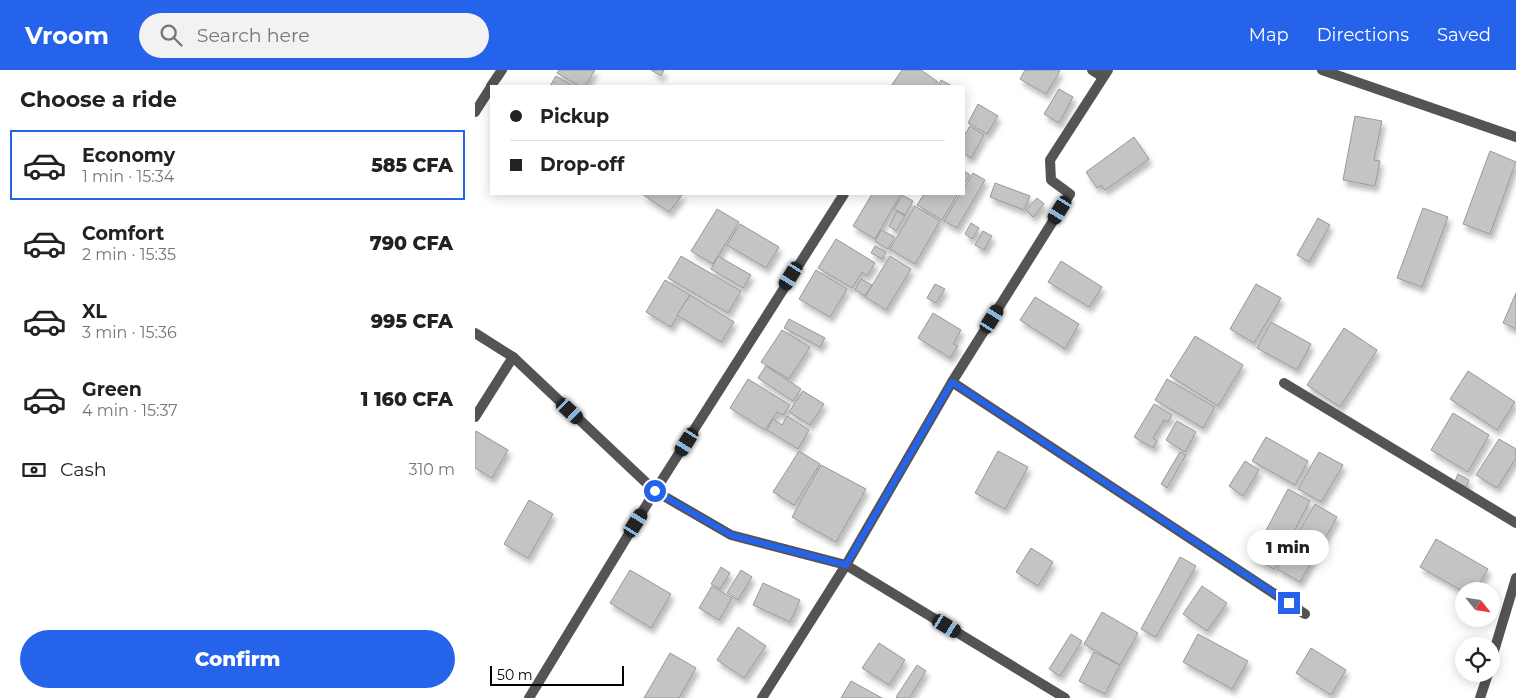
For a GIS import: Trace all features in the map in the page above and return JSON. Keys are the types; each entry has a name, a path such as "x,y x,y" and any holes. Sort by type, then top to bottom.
{"street":[{"path":"492,85 502,70"},
{"path":"762,698 846,565 952,382 1070,194 1051,180 1050,160 1105,73 1092,70"},
{"path":"1322,70 1516,136"},
{"path":"475,112 490,88"},
{"path":"529,698 655,491 842,195"},
{"path":"475,333 513,357 655,491 731,535 846,565 1065,698"},
{"path":"475,417 513,357"},
{"path":"952,382 1305,614"},
{"path":"1285,383 1516,523"},
{"path":"1498,637 1516,578"},
{"path":"1480,698 1485,682"}],"building":[{"path":"559,70 595,70 586,85 577,85 557,73"},
{"path":"651,70 664,70 661,76"},
{"path":"902,70 921,70 938,82 936,85 892,85"},
{"path":"1025,70 1060,71 1046,94 1020,79"},
{"path":"556,76 571,85 551,85"},
{"path":"941,80 950,85 938,85"},
{"path":"1059,89 1073,97 1059,123 1044,114"},
{"path":"978,104 998,116 987,134 968,123"},
{"path":"1355,116 1382,121 1374,160 1380,161 1375,186 1343,180"},
{"path":"970,126 984,135 971,158 965,155 965,134"},
{"path":"1134,137 1149,159 1105,190 1101,185 1097,188 1086,172"},
{"path":"1490,151 1516,162 1490,234 1463,224"},
{"path":"965,172 970,175 965,182"},
{"path":"973,173 985,180 957,228 944,221 959,195 965,195 965,186"},
{"path":"995,183 1030,196 1024,210 990,197"},
{"path":"644,195 682,195 669,212"},
{"path":"871,195 900,195 875,239 853,226"},
{"path":"902,195 913,201 905,215 894,209"},
{"path":"923,195 957,195 942,220 917,205"},
{"path":"1037,198 1044,204 1033,217 1026,210"},
{"path":"915,206 940,221 915,264 890,249"},
{"path":"1423,208 1448,217 1422,287 1397,278"},
{"path":"717,209 739,222 713,264 691,251"},
{"path":"897,211 905,216 896,231 889,226"},
{"path":"1318,218 1330,225 1309,262 1297,255"},
{"path":"971,223 979,228 972,239 965,234"},
{"path":"740,224 779,247 766,268 727,245"},
{"path":"881,230 895,237 888,249 875,241"},
{"path":"983,231 992,236 984,250 975,245"},
{"path":"836,239 875,263 867,276 862,272 852,288 818,268"},
{"path":"875,246 886,252 882,259 871,253"},
{"path":"681,256 741,291 728,313 668,278"},
{"path":"718,256 751,275 743,288 711,269"},
{"path":"890,256 911,269 886,310 865,297"},
{"path":"1061,261 1102,287 1089,307 1048,282"},
{"path":"816,270 847,289 830,317 799,299"},
{"path":"861,279 872,285 865,296 855,290"},
{"path":"665,280 690,295 671,327 646,312"},
{"path":"935,284 945,289 936,303 927,298"},
{"path":"1256,284 1281,298 1254,343 1230,329"},
{"path":"1516,293 1516,329 1503,323"},
{"path":"690,295 734,322 721,342 677,315"},
{"path":"1035,297 1079,324 1065,349 1020,320"},
{"path":"933,313 961,330 953,344 958,346 950,358 918,338"},
{"path":"789,319 825,338 820,347 784,328"},
{"path":"1271,322 1311,344 1297,370 1257,348"},
{"path":"1344,328 1377,350 1340,407 1307,385"},
{"path":"782,330 810,347 789,379 761,362"},
{"path":"1195,336 1243,365 1218,406 1170,376"},
{"path":"766,366 801,389 793,401 758,378"},
{"path":"1468,371 1515,402 1497,430 1450,399"},
{"path":"748,379 790,405 783,415 777,412 765,430 730,408"},
{"path":"1167,379 1215,407 1203,428 1155,400"},
{"path":"803,391 824,404 810,425 789,412"},
{"path":"1154,404 1172,415 1168,422 1164,420 1153,438 1157,441 1153,448 1134,437"},
{"path":"1453,413 1489,435 1468,472 1431,450"},
{"path":"787,416 809,430 798,449 767,430 773,419 782,425"},
{"path":"1177,421 1196,432 1185,452 1166,440"},
{"path":"476,431 508,450 492,478 475,468"},
{"path":"1266,437 1308,461 1295,485 1252,461"},
{"path":"1499,439 1516,449 1516,458 1497,488 1476,475"},
{"path":"799,451 820,464 794,505 773,492"},
{"path":"998,451 1028,467 1005,509 975,493"},
{"path":"1180,452 1186,455 1167,488 1161,484"},
{"path":"1319,452 1343,465 1321,502 1298,489"},
{"path":"1245,461 1259,470 1243,496 1229,486"},
{"path":"821,465 866,489 836,542 792,517"},
{"path":"1458,474 1469,480 1466,487 1455,481"},
{"path":"1288,489 1310,501 1274,569 1252,557"},
{"path":"529,500 553,514 528,558 504,544"},
{"path":"1315,504 1337,517 1300,582 1277,569"},
{"path":"1436,539 1488,569 1480,582 1455,582 1455,587 1420,567"},
{"path":"1031,548 1053,562 1038,586 1016,572"},
{"path":"1180,557 1196,566 1156,637 1141,629"},
{"path":"721,567 730,573 720,589 711,584"},
{"path":"630,570 671,594 651,628 610,603"},
{"path":"741,570 752,577 738,600 727,593"},
{"path":"763,583 800,600 790,622 753,605"},
{"path":"712,586 732,598 719,620 699,608"},
{"path":"1202,586 1227,603 1207,631 1183,614"},
{"path":"1102,612 1138,633 1120,665 1084,644"},
{"path":"738,627 766,646 744,678 717,660"},
{"path":"1071,634 1082,641 1060,676 1049,669"},
{"path":"1198,634 1248,661 1232,689 1183,662"},
{"path":"879,643 905,660 889,685 862,668"},
{"path":"1311,648 1346,670 1331,695 1296,673"},
{"path":"1094,652 1120,665 1105,694 1079,681"},
{"path":"670,653 696,668 679,698 644,698"},
{"path":"917,665 926,671 909,698 896,697"},
{"path":"851,681 882,698 841,698"}],"route":[{"path":"655,491 731,535 846,565 952,382 1289,603"}]}
